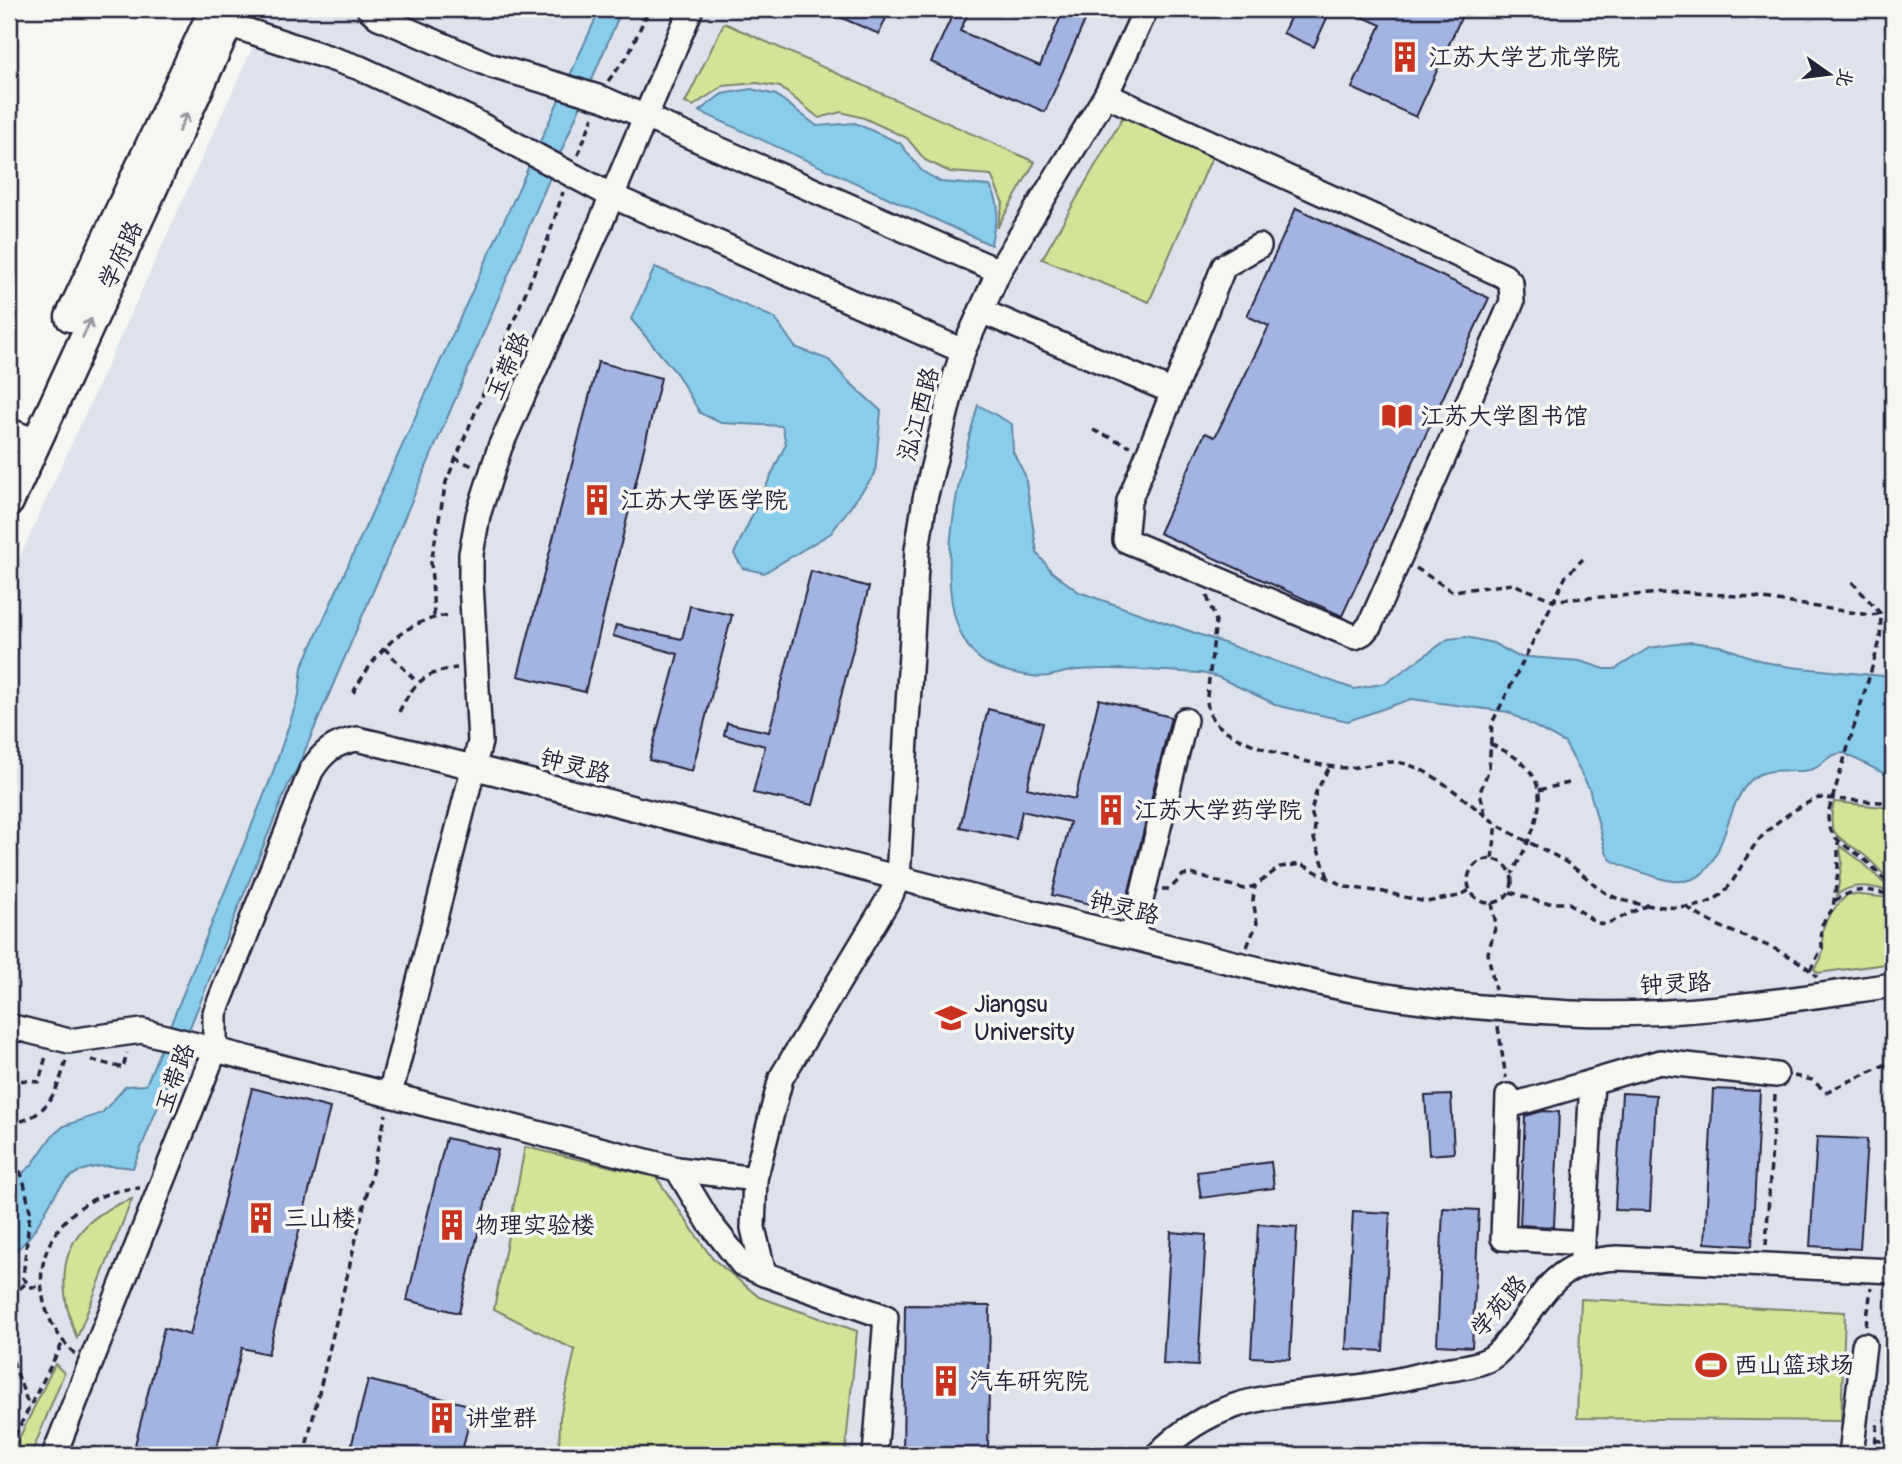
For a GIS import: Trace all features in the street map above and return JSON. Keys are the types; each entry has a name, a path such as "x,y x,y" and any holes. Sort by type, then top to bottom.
{"main road":[{"name":"学府路","path":"9,502 16,451 226,14"}],"lane":[{"path":"369,9 378,17 492,66 603,96 999,271"},
{"name":"玉带路","path":"390,1094 480,742 471,568 478,515 500,447 612,196 691,9"},
{"name":"泓江西路","path":"898,878 918,550 936,450 963,351 999,271 1106,95 1146,9"},
{"path":"226,14 360,68 472,120 573,172 612,196 963,351"},
{"path":"1106,95 1504,276 1511,283 1512,302 1370,625 1363,633 1354,636 1125,540 1129,501 1171,391 1224,266 1259,246"},
{"path":"981,311 1171,391"},
{"path":"1132,937 1185,719"},
{"name":"玉带路","path":"54,1455 215,1051 215,1013 311,771 322,753 340,742 357,739"},
{"name":"钟灵路","path":"357,739 474,766 1132,937 1354,990 1420,1001 1510,1009 1660,1013 1727,1008 1893,985"},
{"path":"764,1274 753,1228 755,1179 781,1078 891,895 898,878"},
{"path":"9,1026 69,1041 142,1031 677,1169 755,1179"},
{"path":"1776,1075 1660,1062 1592,1082 1508,1101 1503,1238 1617,1258 1893,1271"},
{"path":"1583,1252 1592,1082"},
{"path":"677,1169 709,1222 742,1264 886,1317 875,1455"},
{"name":"学苑路","path":"1157,1455 1195,1422 1227,1407 1262,1398 1370,1385 1469,1367 1488,1360 1501,1350 1560,1276 1583,1252"},
{"path":"1851,1455 1864,1345"}],"path":[{"path":"434,616 431,562 434,537 454,458 548,239 603,96 627,57 649,9"},
{"path":"1093,430 1147,453"},
{"path":"454,458 476,467"},
{"path":"1485,816 1480,792 1489,769 1494,717 1566,576 1583,559"},
{"path":"1398,562 1430,574 1452,591 1513,584 1553,600 1634,593 1711,593 1881,614 1893,612"},
{"path":"1202,574 1202,587 1215,614 1207,682 1208,708 1216,723 1245,739 1289,756 1330,766 1405,764 1430,775 1485,816 1573,867 1608,894 1650,904 1687,907 1707,902 1732,886 1753,847 1797,809 1819,799 1893,803"},
{"path":"1852,582 1881,614 1880,641 1833,799 1828,828 1838,842 1863,858 1893,887"},
{"path":"353,692 384,648 407,629 434,616 454,615"},
{"path":"384,648 417,682"},
{"path":"399,712 417,682 438,670 459,668"},
{"path":"1490,744 1519,760 1529,769 1539,790 1539,817 1512,874 1510,892 1503,900 1481,902 1470,890 1469,874 1479,861 1492,859 1502,862 1512,874"},
{"path":"1329,879 1314,838 1315,824 1311,812 1316,792 1330,766"},
{"path":"1539,790 1569,783"},
{"path":"1492,859 1497,824"},
{"path":"1834,901 1838,842"},
{"path":"1144,885 1170,889 1183,875 1191,874 1237,889 1255,886 1271,872 1292,865 1306,866 1356,890 1384,892 1426,902 1460,896 1470,890"},
{"path":"1246,949 1257,923 1253,900 1255,886"},
{"path":"1810,970 1819,958 1821,926 1834,901 1845,892 1855,890 1893,895"},
{"path":"1510,892 1543,903 1569,903 1595,922 1605,925 1650,904"},
{"path":"1492,903 1496,925 1488,953 1494,993"},
{"path":"1687,907 1701,918 1810,970 1818,978"},
{"path":"1498,1025 1508,1101"},
{"path":"9,1123 30,1119 54,1097 60,1083 69,1041"},
{"path":"1765,1264 1776,1075 1812,1080 1826,1092 1893,1061"},
{"path":"304,1455 390,1094"},
{"path":"9,1149 23,1178 30,1211 22,1270 26,1284"},
{"path":"89,1367 63,1342 44,1310 41,1275 52,1240 75,1211 91,1199 114,1191 159,1191"},
{"path":"9,1310 18,1290 26,1284 41,1286"},
{"path":"1864,1345 1870,1296"},
{"path":"9,1447 63,1342"},
{"path":"9,1350 29,1407"}],"shaded area":[{"name":"Jiangsu University","path":"270,9 1893,9 1893,1455 9,1455 9,581"}],"green space":[{"path":"724,23 1035,162 997,228 1003,203 991,175 950,172 925,160 907,138 864,118 841,112 819,118 780,87 757,83 723,86 693,106 685,103"},
{"path":"1124,115 1213,155 1149,302 1042,259"},
{"path":"1834,802 1893,808 1893,883 1868,858 1837,835 1832,823"},
{"path":"1840,846 1861,861 1893,892 1857,887 1837,895 1842,862"},
{"path":"1848,894 1893,898 1893,963 1818,973 1814,969 1822,956 1824,926 1831,913"},
{"path":"525,1147 656,1177 712,1258 759,1297 857,1331 845,1455 559,1455 560,1417 575,1350 494,1309"},
{"path":"132,1199 77,1338 65,1292 69,1253 77,1236 91,1221"},
{"name":"西山篮球场","path":"1581,1299 1845,1312 1841,1421 1577,1418"},
{"path":"55,1364 64,1373 31,1455 11,1455"}],"water":[{"path":"600,9 622,9 288,785 133,1168 103,1166 82,1170 67,1180 56,1192 26,1241 9,1256 9,1184 31,1166 52,1136 64,1126 102,1113 126,1086 146,1085 271,778 299,695 302,667"},
{"path":"751,89 776,95 817,126 855,123 900,143 922,171 941,182 990,186 998,209 991,245 699,111 722,94"},
{"path":"655,267 775,318 795,347 829,360 881,411 875,474 831,533 764,573 743,568 734,554 786,444 782,426 721,423 700,413 677,374 631,319"},
{"path":"978,405 1012,424 1013,452 1025,475 1037,553 1052,572 1079,592 1354,689 1386,683 1448,639 1466,637 1493,643 1517,656 1580,661 1605,669 1615,669 1649,648 1691,642 1720,646 1765,662 1791,667 1893,677 1893,778 1844,753 1832,756 1810,770 1775,771 1758,775 1739,796 1709,867 1697,877 1680,881 1656,877 1611,860 1606,852 1589,788 1565,743 1508,712 1411,699 1348,721 1279,706 1218,677 1201,673 1094,669 1038,677 993,666 981,660 963,638 953,609 950,575 956,500"}],"building":[{"path":"821,9 890,9 879,34"},
{"path":"955,9 970,9 960,31 1040,66 1064,9 1090,9 1045,112 931,62"},
{"path":"1294,9 1331,9 1314,47 1283,33"},
{"name":"江苏大学艺术学院","path":"1345,9 1465,9 1416,117 1352,88 1381,25"},
{"name":"江苏大学图书馆","path":"1296,208 1489,298 1342,616 1159,533 1205,433 1215,437 1269,326 1247,316"},
{"name":"江苏大学医学院","path":"598,362 661,378 585,692 518,676"},
{"path":"811,571 869,587 813,805 753,793 765,746 724,735 727,723 769,732"},
{"path":"690,606 732,615 692,771 649,760 678,654 613,636 616,625 682,639"},
{"name":"江苏大学药学院","path":"1099,699 1171,717 1124,912 1052,895 1070,822 1022,811 1016,839 960,827 988,709 1043,723 1027,788 1075,799"},
{"name":"三山楼","path":"252,1088 330,1108 268,1354 242,1348 215,1455 177,1455 135,1445 164,1328 190,1335"},
{"path":"1713,1089 1760,1091 1752,1246 1705,1243"},
{"path":"1622,1093 1656,1095 1650,1211 1615,1210"},
{"path":"1451,1095 1454,1153 1429,1155 1425,1096"},
{"path":"1543,1111 1559,1112 1554,1227 1520,1225 1525,1116"},
{"path":"1817,1137 1867,1139 1860,1249 1810,1246"},
{"name":"物理实验楼","path":"446,1138 498,1150 459,1313 407,1300"},
{"path":"1271,1162 1274,1188 1201,1198 1197,1172"},
{"path":"1443,1208 1479,1210 1472,1347 1437,1345"},
{"path":"1353,1211 1390,1213 1383,1351 1346,1349"},
{"path":"1258,1224 1297,1227 1290,1359 1251,1357"},
{"path":"1171,1232 1206,1235 1198,1366 1163,1364"},
{"name":"汽车研究院","path":"905,1305 990,1306 988,1455 903,1455"},
{"name":"讲堂群","path":"368,1380 473,1406 461,1455 441,1452 440,1455 349,1455"}],"place":[{"name":"江苏大学艺术学院","path":"1405,57"},
{"name":"江苏大学图书馆","path":"1397,416"},
{"name":"江苏大学医学院","path":"597,500"},
{"name":"江苏大学药学院","path":"1111,810"},
{"name":"Jiangsu University","path":"951,1018"},
{"name":"三山楼","path":"261,1218"},
{"name":"物理实验楼","path":"452,1225"},
{"name":"西山篮球场","path":"1711,1365"},
{"name":"汽车研究院","path":"946,1381"},
{"name":"讲堂群","path":"442,1418"}]}
